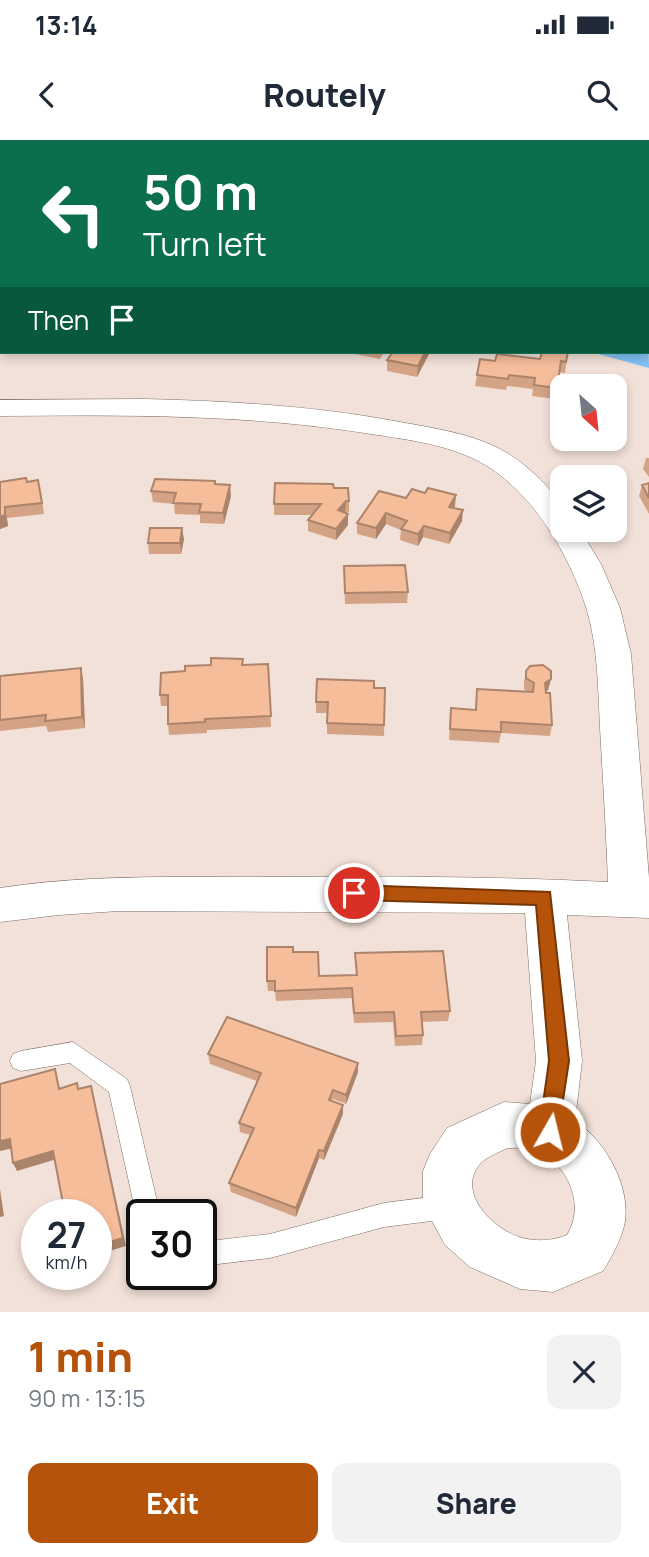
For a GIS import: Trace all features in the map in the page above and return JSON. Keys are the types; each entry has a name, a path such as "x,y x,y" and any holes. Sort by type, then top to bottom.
{"street":[{"path":"0,408 209,407 353,422 438,437 486,453 513,470 550,510"},
{"path":"0,905 32,899 166,894 354,893 640,900 614,654 603,608 585,564 571,542"},
{"path":"544,897 559,1061 550,1132"},
{"path":"504,1125 527,1125 550,1132 572,1146 589,1168 599,1193 600,1219 592,1244 576,1264 553,1276 525,1279 498,1271 474,1256 456,1234 447,1207 446,1183 453,1162 465,1145 483,1132 504,1125"}],"lane":[{"path":"22,1061 74,1052 118,1086 144,1199"},
{"path":"217,1252 270,1246 384,1215 447,1207"}],"water":[{"path":"598,354 649,354 649,368"}],"building":[{"path":"392,354 424,354 418,366 387,360"},
{"path":"497,354 540,359 541,354 568,354 566,362 561,361 559,374 550,374 550,387 534,385 535,378 509,375 508,379 477,375 480,359 495,361"},
{"path":"26,478 27,482 38,480 42,503 5,507 5,515 0,517 0,482"},
{"path":"155,479 215,481 215,484 230,485 223,513 199,512 201,504 173,503 176,493 151,491"},
{"path":"275,483 333,484 334,488 348,488 349,501 338,510 348,514 336,529 308,520 321,504 274,504"},
{"path":"649,483 649,498 642,485"},
{"path":"428,488 456,495 449,507 463,510 450,533 424,526 418,534 401,529 407,521 386,513 376,528 357,523 379,491 406,498 412,489 425,493"},
{"path":"150,528 182,528 180,543 148,543"},
{"path":"405,565 408,592 345,593 344,566"},
{"path":"211,658 243,659 242,665 268,664 271,716 205,719 205,722 168,724 168,695 160,695 161,673 185,671 185,666 211,665"},
{"path":"543,665 551,671 551,679 545,683 546,693 550,693 552,725 501,722 501,732 450,729 451,708 476,710 477,689 533,692 534,683 526,678 526,671 530,666"},
{"path":"81,668 82,717 45,721 46,715 0,720 0,676"},
{"path":"317,679 374,681 374,688 385,688 384,725 327,723 328,702 316,702"},
{"path":"267,947 293,947 293,952 318,952 319,976 357,975 355,953 443,951 450,1011 421,1012 423,1035 396,1036 394,1012 354,1013 352,988 275,991 275,981 267,981"},
{"path":"227,1017 358,1063 346,1095 333,1090 329,1100 343,1105 324,1151 319,1150 296,1208 229,1183 254,1128 239,1123 261,1073 208,1054"},
{"path":"55,1069 59,1089 77,1083 78,1089 91,1086 123,1238 112,1241 112,1199 62,1199 53,1151 13,1163 10,1139 0,1141 0,1084"}],"route":[{"path":"354,893 544,897 559,1061 550,1132"}]}
